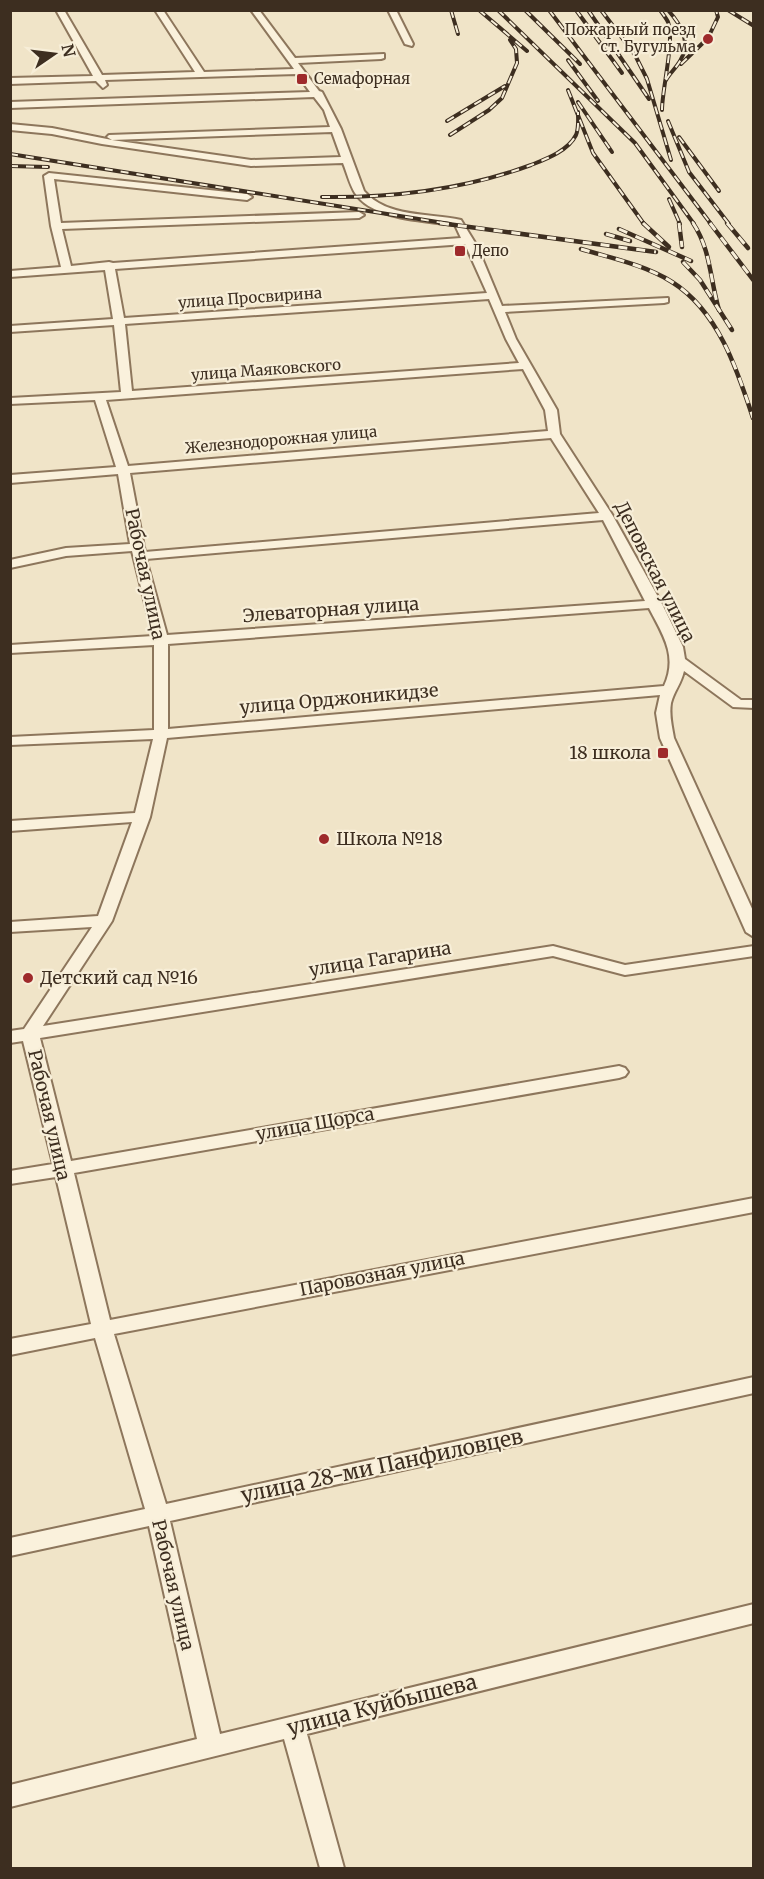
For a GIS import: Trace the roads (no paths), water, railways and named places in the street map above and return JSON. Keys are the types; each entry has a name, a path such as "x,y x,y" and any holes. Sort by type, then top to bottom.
{"street":[{"path":"60,10 101,81 108,101"},
{"path":"159,10 201,74"},
{"path":"10,127 52,131 251,164 346,160 336,129 319,94 255,10"},
{"path":"392,10 409,44"},
{"path":"294,62 381,56"},
{"path":"10,81 301,70"},
{"path":"10,105 319,94"},
{"path":"102,141 119,136 143,134 336,129"},
{"name":"Деповская улица","path":"346,160 359,192 368,203 388,210 458,222 461,225 466,242 472,246 524,366 551,410 554,434 606,516 655,603 676,647 680,662 676,681 663,712 667,738 753,932"},
{"path":"67,269 56,226 49,176 247,196"},
{"path":"56,226 360,215"},
{"path":"10,274 109,265 466,242"},
{"path":"109,265 120,322 127,395"},
{"name":"улица Просвирина","path":"10,329 495,302 664,300"},
{"name":"улица Маяковского","path":"10,401 127,395 524,366"},
{"name":"Рабочая улица","path":"99,395 123,470 139,551 162,640 161,734 142,818 104,921 30,1033 102,1328 158,1515 211,1748"},
{"name":"Железнодорожная улица","path":"10,479 554,434"},
{"path":"10,564 66,552 139,551 606,516"},
{"name":"Элеваторная улица","path":"10,649 162,640 655,603"},
{"path":"680,662 738,704 753,704"},
{"name":"улица Орджоникидзе","path":"10,741 161,734 671,690"},
{"path":"10,826 142,818"},
{"path":"10,927 104,921"},
{"name":"улица Гагарина","path":"10,1036 553,951 625,970 753,951"},
{"name":"улица Щорса","path":"10,1178 619,1072"},
{"name":"Паровозная улица","path":"10,1347 753,1205"},
{"name":"улица 28-ми Панфиловцев","path":"10,1547 753,1384"},
{"name":"улица Куйбышева","path":"10,1796 753,1613"},
{"path":"293,1727 332,1869"}],"railway":[{"path":"451,10 458,34"},
{"path":"479,10 527,51"},
{"path":"498,10 635,143 694,224"},
{"path":"525,10 580,64"},
{"path":"549,10 711,224"},
{"path":"576,10 622,73"},
{"path":"588,10 649,99"},
{"path":"601,10 635,55 647,79 671,160"},
{"path":"660,10 670,30 662,110"},
{"path":"666,80 680,61 685,47 681,28 668,10"},
{"path":"681,64 708,38 718,17 716,10"},
{"path":"728,10 754,26"},
{"path":"450,135 489,110 502,98 517,63 516,49 510,40"},
{"path":"568,60 598,101"},
{"path":"447,121 505,86"},
{"path":"568,90 578,115"},
{"path":"578,102 612,152"},
{"path":"322,197 375,196 428,191 505,174 543,160 568,146 577,132 578,115"},
{"path":"578,115 593,153 644,224"},
{"path":"668,121 689,172 729,224"},
{"path":"679,137 719,191"},
{"path":"10,154 450,224"},
{"path":"10,166 48,167"},
{"path":"669,199 680,224"},
{"path":"440,223 656,252"},
{"path":"679,223 682,247"},
{"path":"693,223 707,254 719,309"},
{"path":"710,223 754,281"},
{"path":"727,223 748,248"},
{"path":"644,224 669,247"},
{"path":"619,229 691,261"},
{"path":"606,234 630,241"},
{"path":"581,249 651,271 688,294 702,309 724,342 753,418"},
{"path":"683,262 700,280 719,309"},
{"path":"719,309 732,330"}],"place":[{"name":"Пожарный поезд ст. Бугульма","path":"708,39"},
{"name":"Семафорная","path":"302,79"},
{"name":"Депо","path":"460,251"},
{"name":"18 школа","path":"663,753"},
{"name":"Школа №18","path":"324,839"},
{"name":"Детский сад №16","path":"28,978"}]}
